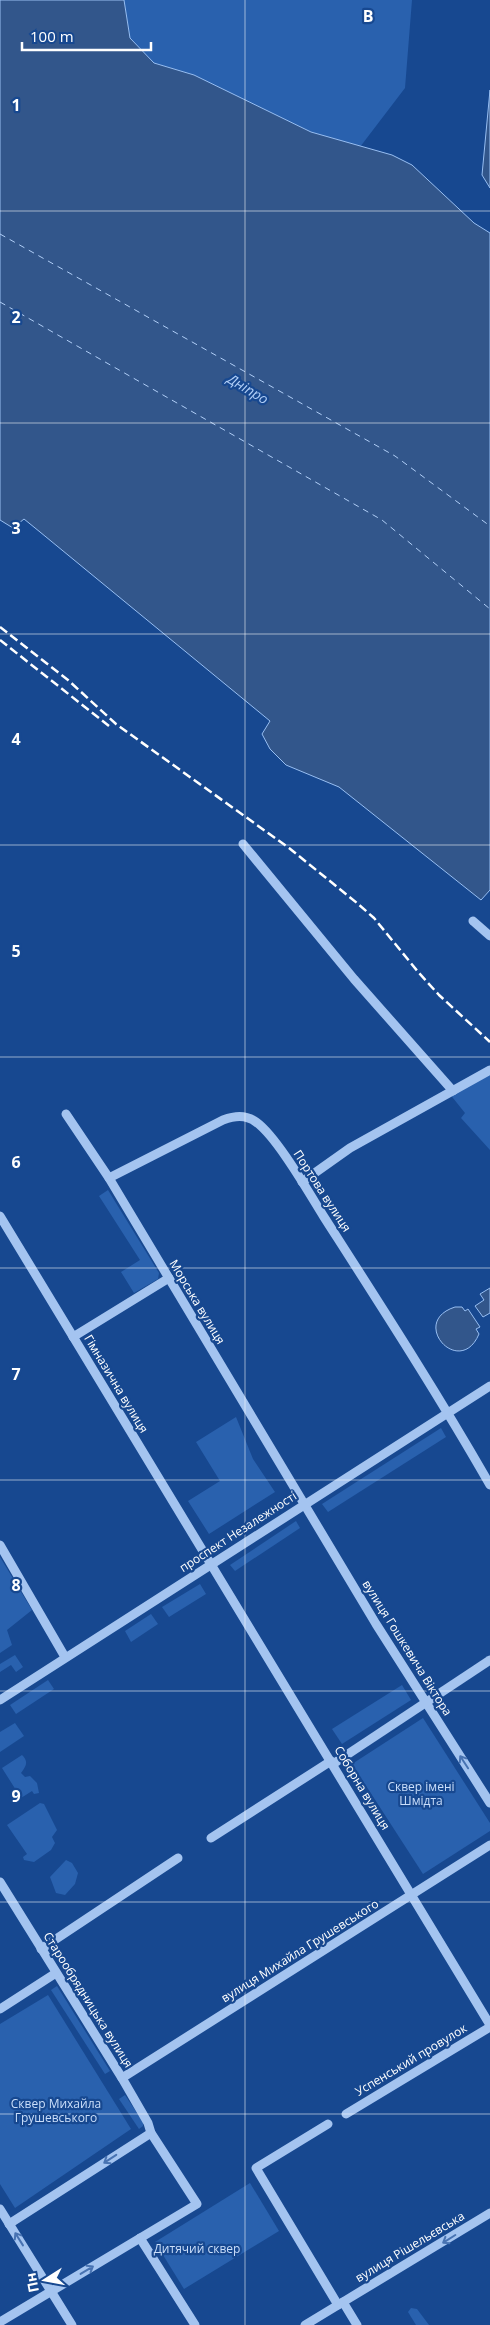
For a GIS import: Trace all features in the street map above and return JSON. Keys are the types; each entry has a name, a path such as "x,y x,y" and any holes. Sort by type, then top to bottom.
{"street":[{"path":"243,844 354,979 452,1091"},
{"path":"473,921 490,936"},
{"path":"302,1182 350,1148 490,1070"},
{"name":"Морська вулиця","path":"66,1114 109,1178 304,1505"},
{"name":"Портова вулиця","path":"109,1178 235,1116 256,1121 271,1138 302,1182 449,1414 490,1486"},
{"name":"Гімназична вулиця","path":"0,1216 211,1565"},
{"path":"74,1337 168,1278"},
{"name":"проспект Незалежності","path":"0,1700 490,1386"},
{"name":"вулиця Гошкевича Віктора","path":"304,1505 426,1704 490,1803"},
{"path":"0,1545 65,1657"},
{"name":"Соборна вулиця","path":"211,1565 490,2026"},
{"path":"211,1838 426,1704 490,1660"},
{"name":"вулиця Михайла Грушевського","path":"122,2078 490,1845"},
{"path":"41,1949 178,1858"},
{"name":"Старообрядницька вулиця","path":"0,1882 122,2078 148,2123 151,2133 197,2204 140,2238"},
{"path":"0,2010 56,1974"},
{"name":"Успенський провулок","path":"346,2114 490,2026"},
{"path":"328,2124 256,2168 340,2303 357,2325"},
{"path":"9,2224 151,2133"},
{"path":"0,2209 72,2325"},
{"name":"вулиця Рішельєвська","path":"305,2325 490,2213"},
{"path":"0,2322 140,2238 195,2325"}],"green space":[{"path":"124,0 412,0 405,88 360,147 311,132 194,75 154,63 130,38"},
{"path":"490,1070 490,1150 461,1118 465,1113 449,1093"},
{"path":"108,1190 159,1273 158,1279 134,1293 121,1272 140,1260 99,1196"},
{"path":"236,1417 253,1459 275,1492 209,1534 188,1501 220,1481 196,1442"},
{"path":"441,1428 446,1437 328,1512 322,1504"},
{"path":"296,1521 300,1528 235,1571 230,1565"},
{"path":"0,1557 32,1610 7,1630 12,1645 0,1653"},
{"path":"200,1584 206,1594 169,1617 162,1607"},
{"path":"151,1614 158,1624 131,1642 125,1631"},
{"path":"15,1655 23,1667 16,1672 11,1665 0,1672 0,1664"},
{"path":"48,1680 54,1689 16,1714 10,1705"},
{"path":"402,1685 411,1700 342,1744 332,1729"},
{"name":"Сквер імені Шмідта","path":"423,1718 490,1823 490,1831 423,1874 352,1764"},
{"path":"15,1723 24,1736 0,1752 0,1732"},
{"path":"22,1755 26,1760 26,1764 21,1773 25,1777 30,1776 37,1783 39,1793 34,1794 32,1791 21,1798 2,1768"},
{"path":"40,1803 44,1804 57,1830 52,1837 55,1843 51,1850 34,1862 24,1860 23,1857 27,1854 7,1825"},
{"path":"66,1860 72,1863 78,1873 75,1884 65,1895 56,1893 50,1877"},
{"path":"57,1986 110,2071 105,2074 51,1990"},
{"name":"Сквер Михайла Грушевського","path":"48,1995 131,2129 15,2208 0,2184 0,2024"},
{"path":"125,2095 143,2122 143,2126 139,2129 119,2099"},
{"name":"Дитячий сквер","path":"250,2183 279,2231 184,2289 155,2242"},
{"path":"411,2308 417,2309 429,2325 416,2325 408,2312"}],"water":[{"name":"Дніпро","path":"0,0 124,0 130,38 154,63 194,75 311,132 392,155 412,165 474,223 490,233 490,890 481,900 339,787 286,765 270,749 262,734 270,721 24,519 13,528 0,520"},
{"path":"490,90 490,188 482,175"},
{"path":"490,1288 490,1313 483,1317 475,1306 484,1300 480,1294"},
{"path":"455,1307 462,1307 465,1311 468,1309 480,1327 476,1329 479,1334 471,1346 461,1351 451,1349 442,1343 437,1334 436,1324 442,1314"}],"ferry route":[{"path":"0,234 395,456 490,526"},
{"path":"0,302 382,520 490,609"}],"railway":[{"path":"0,627 68,680 116,724 289,848 357,903 374,918 439,995 490,1042"},
{"path":"0,640 109,726"}]}
